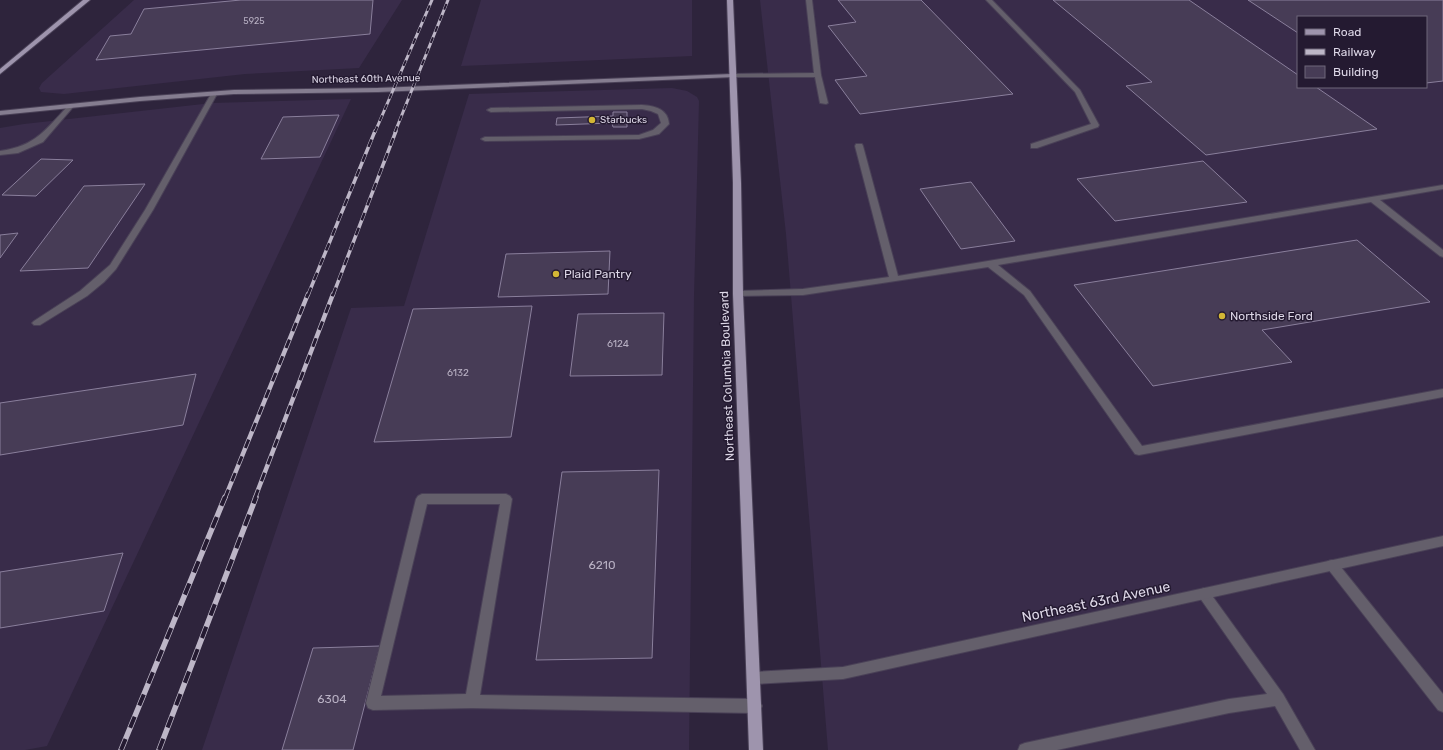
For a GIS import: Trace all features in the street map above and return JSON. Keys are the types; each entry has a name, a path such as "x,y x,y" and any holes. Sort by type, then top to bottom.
{"main road":[{"path":"0,72 87,0"},
{"name":"Northeast Columbia Boulevard","path":"730,0 737,175 738,294 756,750"}],"street":[{"path":"809,0 818,75 824,102"},
{"path":"989,0 1078,91 1095,125 1034,146"},
{"path":"732,76 818,75"},
{"name":"Northeast 60th Avenue","path":"0,113 214,94 480,86 732,76"},
{"path":"37,323 81,295 109,272 119,260 162,188 190,133 214,94"},
{"path":"0,153 15,151 40,140 71,106"},
{"path":"485,139 639,137 656,132 665,124 665,119 658,111 642,107 491,110"},
{"path":"859,146 894,279"},
{"path":"738,294 803,292 894,279 1443,187"},
{"path":"1373,199 1443,254"},
{"path":"990,264 1027,293 1139,451 1443,393"},
{"path":"472,701 506,499 422,500 373,703 472,701 755,706"},
{"name":"Northeast 63rd Avenue","path":"754,678 843,673 1443,541"},
{"path":"1332,565 1443,705"},
{"path":"1204,594 1278,699 1308,750"},
{"path":"1024,750 1228,706 1278,699"}],"shaded area":[{"path":"134,0 402,0 359,68 245,74 64,94 41,92 39,88 42,83"},
{"path":"481,0 692,0 692,56 461,66"},
{"path":"760,0 1443,0 1443,750 828,750 786,234"},
{"path":"672,88 687,91 697,97 699,101 694,296 689,750 202,750 351,308 404,306 469,94"},
{"path":"351,99 47,746 25,750 0,750 0,128 212,103"}],"building":[{"path":"241,0 373,0 370,34 96,60 110,36 131,34 144,9"},
{"path":"838,0 921,0 1013,94 860,114 835,80 867,76 828,26 856,22"},
{"path":"1053,0 1189,0 1297,74 1297,88 1317,88 1377,129 1206,155 1126,86 1152,82"},
{"path":"1248,0 1443,0 1443,81 1427,83 1427,16 1297,16 1297,32"},
{"name":"Starbucks","path":"613,112 627,112 627,127 613,127 612,123 556,125 557,118 613,116"},
{"path":"339,115 320,157 261,159 283,117"},
{"path":"41,159 73,160 36,196 2,195"},
{"path":"1203,161 1247,202 1115,221 1077,179"},
{"path":"971,182 1015,241 961,249 920,189"},
{"path":"145,184 88,268 20,271 84,186"},
{"path":"18,233 0,258 0,235"},
{"name":"Northside Ford","path":"1357,240 1430,302 1262,330 1292,362 1153,386 1074,285"},
{"name":"Plaid Pantry","path":"610,251 608,294 498,297 506,254"},
{"path":"532,306 511,437 374,442 413,309"},
{"path":"664,313 662,375 570,376 578,314"},
{"path":"196,374 183,425 0,455 0,403"},
{"path":"659,470 652,658 536,660 562,472"},
{"path":"123,553 104,611 0,628 0,572"},
{"path":"380,646 353,750 282,750 313,648"}],"railway":[{"path":"375,132 432,0"},
{"path":"395,132 448,0"},
{"path":"308,295 375,131"},
{"path":"333,295 396,131"},
{"path":"225,498 308,294"},
{"path":"255,498 333,294"},
{"path":"121,750 225,497"},
{"path":"159,750 256,497"}],"place":[{"name":"Starbucks","path":"592,120"},
{"name":"Plaid Pantry","path":"556,274"},
{"name":"Northside Ford","path":"1222,316"}]}
